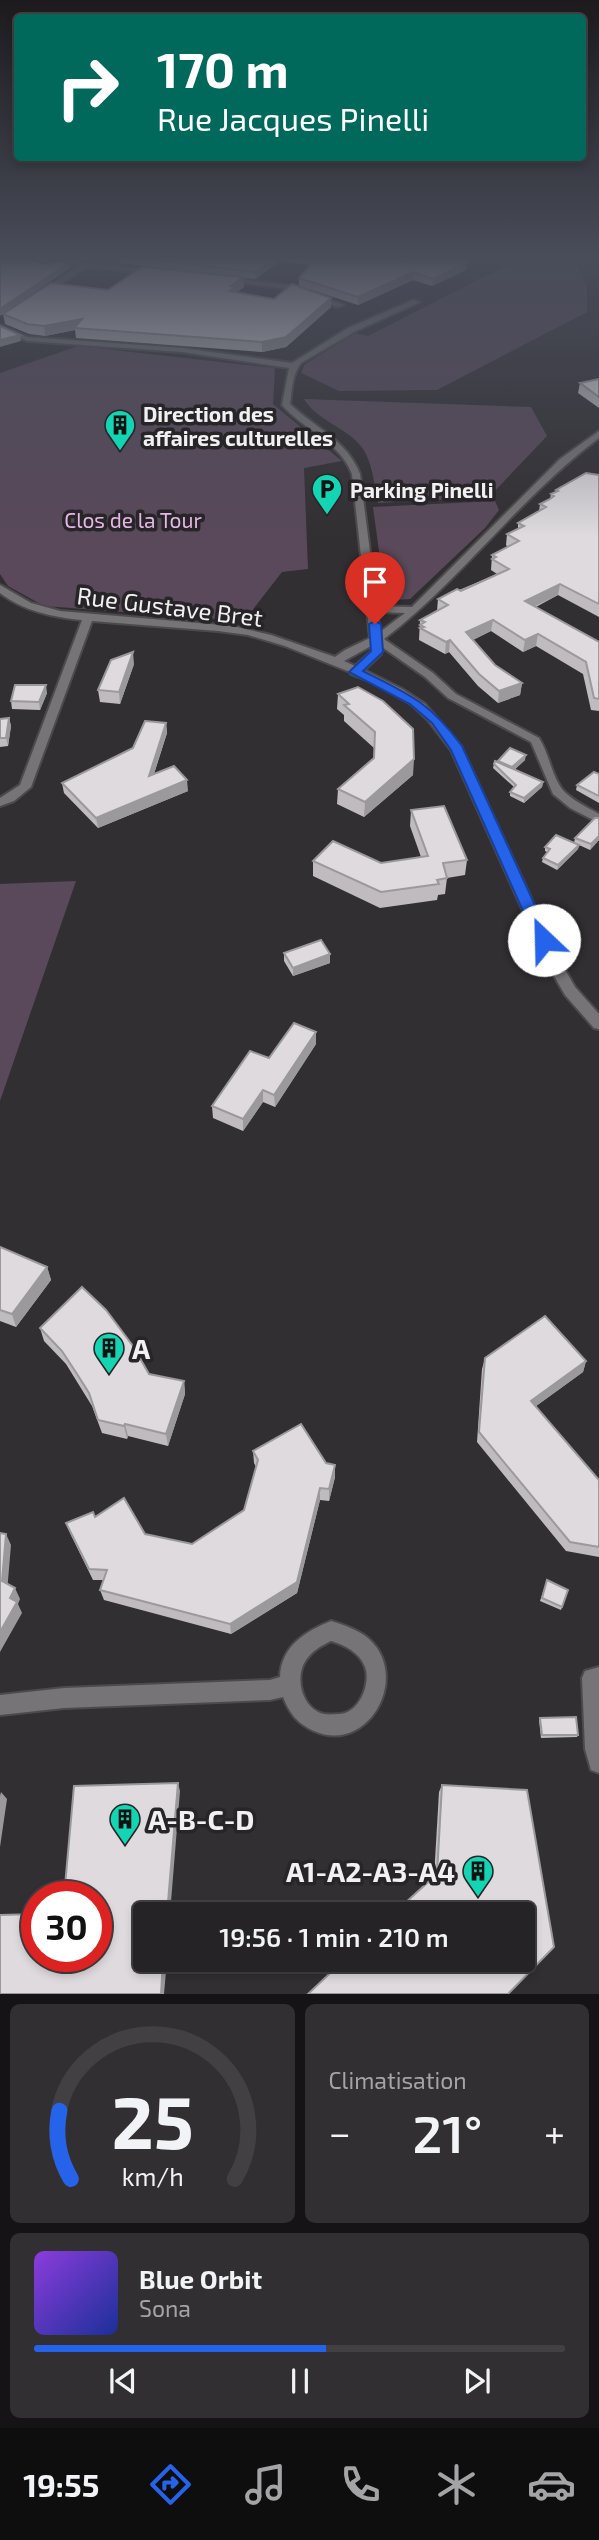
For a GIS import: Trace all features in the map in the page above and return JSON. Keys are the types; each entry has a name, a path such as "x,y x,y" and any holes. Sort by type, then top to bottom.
{"street":[{"path":"169,350 293,366 319,350"},
{"path":"293,366 286,405 300,419 342,447 352,459 377,639 377,652 355,672"},
{"path":"335,663 349,652 377,639 415,610 563,461 599,434"},
{"name":"Rue Gustave Bret","path":"0,588 20,601 40,609 88,617 245,632 284,642 355,672 414,702 436,720 457,749 569,992 599,1024"},
{"path":"374,609 415,610"},
{"path":"0,802 25,787 88,617"},
{"path":"377,639 429,675 452,696 535,740 543,752 555,788 573,804 599,819"},
{"path":"331,1631 350,1635 366,1648 375,1667 376,1689 368,1709 352,1723 332,1727 312,1721 297,1706 289,1685 291,1665 299,1648 313,1636 331,1631"},
{"path":"599,1677 592,1678 599,1762"},
{"path":"0,1705 64,1698 270,1690 289,1685"}],"green space":[{"name":"Clos de la Tour","path":"66,350 114,350 275,368 273,404 342,461 304,468 308,569 282,572 244,621 44,606 8,586 0,574 0,373"},
{"path":"328,350 514,350 437,390 339,391 301,373 304,365"},
{"path":"304,399 531,407 547,436 489,497 378,503 374,478 360,445 318,414"},
{"path":"495,501 499,510 485,528 410,599 394,600 385,596 373,507"},
{"path":"76,881 0,1101 0,884"}],"building":[{"path":"599,379 599,397 580,383"},
{"path":"586,473 599,475 599,604 560,584 525,601 599,642 599,699 594,698 586,662 538,634 525,640 493,620 466,632 495,665 522,683 499,691 479,674 450,640 446,642 420,628 424,627 420,625 425,622 420,620 448,605 438,599 509,569 492,559 496,557 492,555 519,541 507,534 524,526 518,523 546,507 540,504 554,496 551,494 558,491 556,490"},
{"path":"133,652 119,692 98,690 111,660"},
{"path":"15,685 46,685 39,702 11,701"},
{"path":"358,687 383,701 413,729 414,759 365,802 338,789 374,758 375,732 344,705 349,704 338,694"},
{"path":"9,718 6,738 0,738 0,719"},
{"path":"145,721 166,723 149,776 174,766 187,780 96,818 62,783 133,748"},
{"path":"510,748 526,755 512,767 498,761"},
{"path":"495,761 543,782 524,798 510,792 516,785 494,764"},
{"path":"594,772 599,774 599,796 577,785"},
{"path":"444,806 467,860 443,863 447,878 437,880 439,884 381,892 313,861 333,841 381,863 428,856 411,810"},
{"path":"595,818 599,818 599,836 591,844 575,838"},
{"path":"556,835 579,845 558,865 543,858 550,849 545,847"},
{"path":"321,940 330,954 293,968 284,953"},
{"path":"294,1023 316,1032 274,1095 263,1090 243,1119 212,1106 250,1051 269,1058"},
{"path":"0,1247 47,1267 12,1314 0,1310"},
{"name":"A","path":"82,1287 106,1310 133,1346 149,1374 184,1381 166,1434 98,1420 89,1393 62,1351 40,1328"},
{"path":"545,1316 586,1361 531,1401 599,1480 599,1547 570,1542 479,1432 485,1358"},
{"path":"301,1424 326,1463 335,1465 329,1489 320,1488 297,1582 230,1624 100,1590 107,1570 89,1569 66,1523 93,1512 95,1517 124,1498 145,1534 192,1544 244,1510 258,1460 253,1451"},
{"path":"0,1533 6,1534 2,1581 15,1588 10,1598 17,1602 0,1632"},
{"path":"547,1580 568,1590 562,1607 542,1598"},
{"path":"576,1717 578,1735 542,1735 540,1718"},
{"name":"A-B-C-D","path":"178,1783 168,1902 133,1902 133,1972 162,1972 161,1994 0,1994 0,1915 21,1914 21,1972 112,1972 112,1881 65,1881 74,1786"},
{"name":"A1-A2-A3-A4","path":"442,1785 527,1790 554,1947 535,1966 535,1902 406,1902 437,1874"},
{"name":"A1-A2-A3-A4","path":"331,1972 530,1972 508,1994 308,1994"}],"place":[{"name":"Direction des affaires culturelles","path":"120,452"},
{"name":"Parking Pinelli","path":"327,516"},
{"name":"A","path":"109,1375"},
{"name":"A-B-C-D","path":"125,1846"},
{"name":"A1-A2-A3-A4","path":"478,1898"}],"route":[{"path":"375,624 377,652 355,672 414,702 436,720 457,749 544,940"}]}
